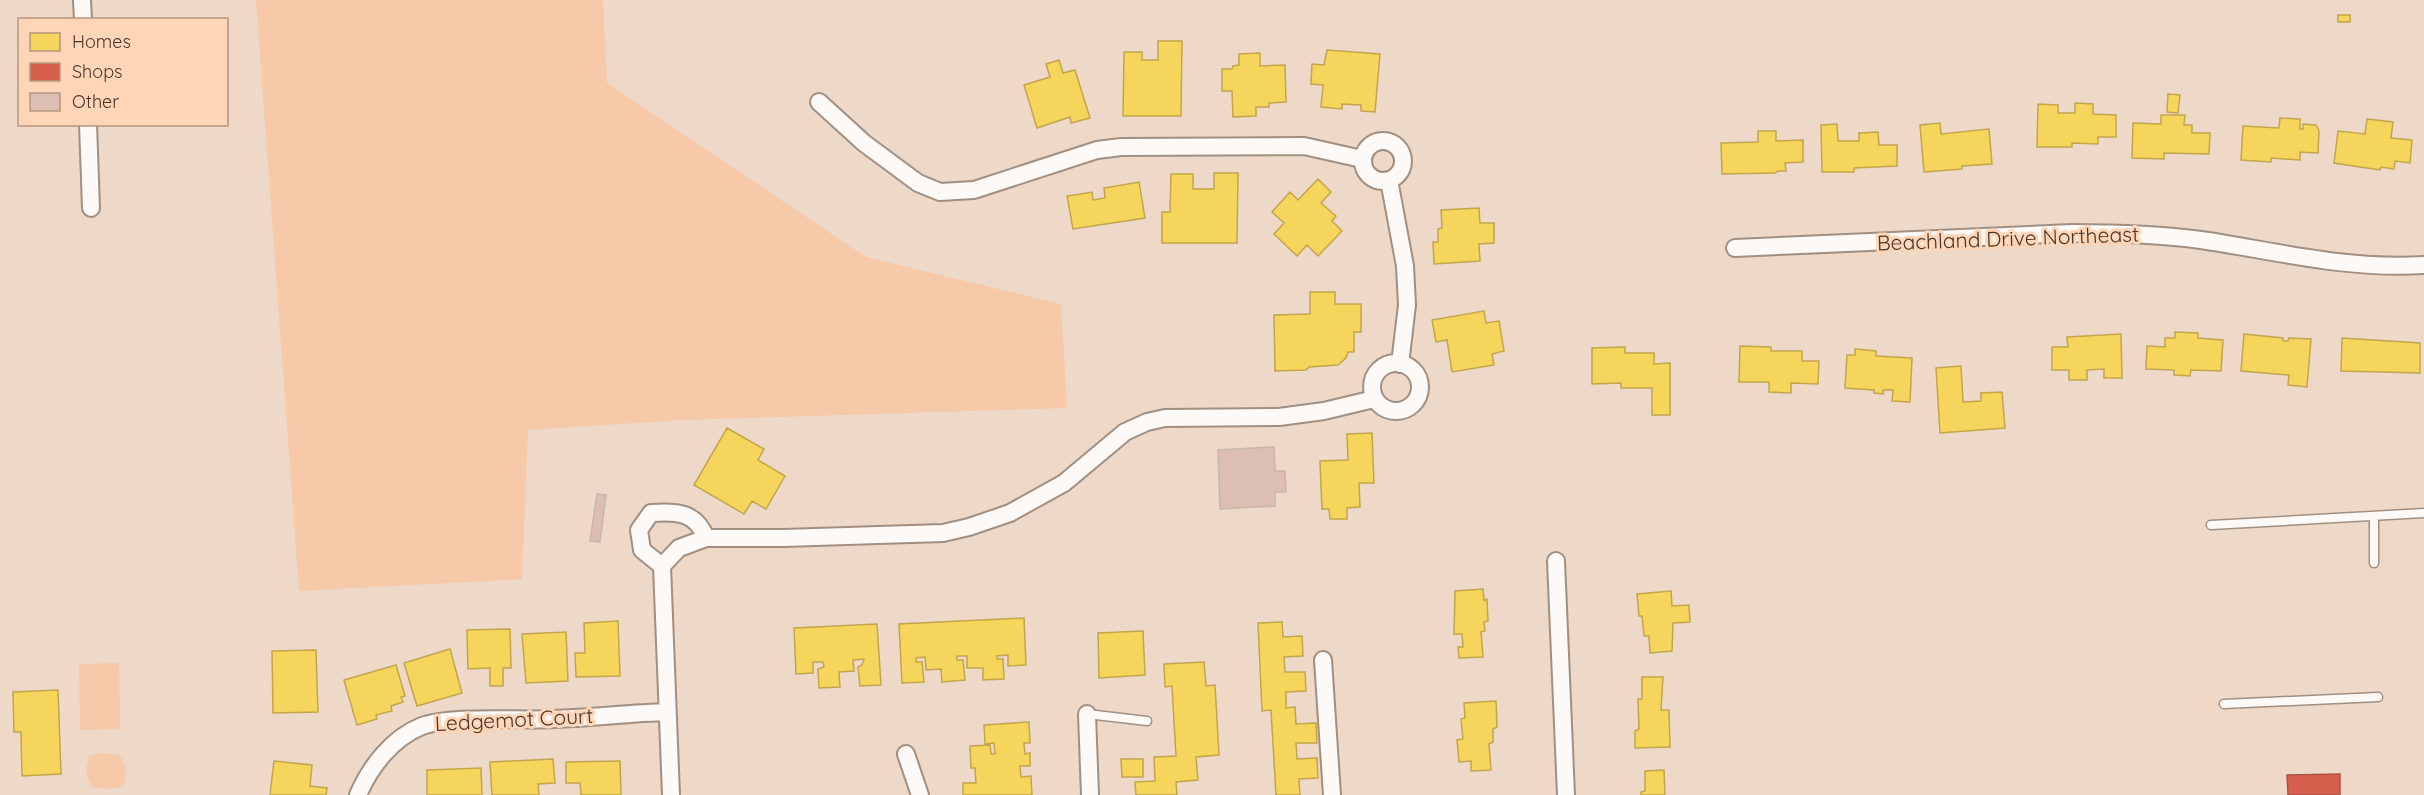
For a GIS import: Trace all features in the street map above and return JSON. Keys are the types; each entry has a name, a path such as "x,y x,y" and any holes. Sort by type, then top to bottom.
{"street":[{"path":"82,0 83,18"},
{"path":"819,102 864,143 918,183 940,192 974,190 1097,150 1121,147 1304,147 1362,159"},
{"path":"88,126 92,208"},
{"path":"1376,141 1392,142 1402,154 1401,170 1389,180 1373,179 1367,174 1362,159 1369,145 1376,141"},
{"path":"1389,180 1405,266 1407,305 1400,364"},
{"name":"Beachland Drive Northeast","path":"1735,248 2072,233 2128,233 2199,240 2326,262 2401,267 2424,265"},
{"path":"1400,364 1415,373 1419,380 1418,398 1405,410 1388,411 1374,399 1371,390 1376,373 1382,367 1400,364"},
{"path":"671,795 662,566 679,548 706,538 943,533 1010,513 1064,483 1125,432 1147,422 1165,418 1279,417 1324,411 1374,399"},
{"path":"662,566 642,550 639,530 651,513 674,511 691,516 702,527 706,538"},
{"path":"1556,561 1566,795"},
{"path":"1323,660 1332,795"},
{"name":"Ledgemot Court","path":"358,795 367,774 382,756 406,735 423,726 451,721 555,719 667,712"},
{"path":"1087,714 1090,795"},
{"path":"906,754 920,795"}],"lane":[{"path":"2211,525 2424,513"},
{"path":"2374,516 2374,563"},
{"path":"2224,704 2378,697"},
{"path":"1087,714 1147,721"}],"shaded area":[{"path":"256,0 603,0 607,83 866,257 1061,304 1067,408 682,420 528,430 522,579 299,591"},
{"path":"119,663 120,729 80,730 79,664"},
{"path":"97,753 119,755 125,770 123,786 109,789 91,787 86,771 89,756"}],"building: Homes":[{"path":"2338,15 2350,15 2350,22 2338,22"},
{"path":"1158,41 1182,41 1181,116 1123,116 1124,52 1142,52 1142,60 1158,60"},
{"path":"1327,50 1380,54 1375,112 1361,111 1361,105 1342,104 1342,109 1321,107 1323,85 1311,84 1312,64 1324,65"},
{"path":"1260,53 1260,66 1285,65 1286,102 1269,103 1269,107 1256,107 1256,116 1233,117 1232,91 1222,91 1222,69 1232,69 1233,66 1239,65 1239,54"},
{"path":"1059,60 1063,73 1075,70 1090,118 1071,123 1070,117 1037,128 1024,85 1050,77 1046,64"},
{"path":"2168,94 2180,95 2178,113 2167,112"},
{"path":"2075,103 2093,104 2093,114 2116,115 2116,137 2098,137 2098,144 2072,143 2072,147 2037,147 2038,104 2058,105 2058,113 2075,113"},
{"path":"2161,115 2185,115 2184,125 2192,125 2192,133 2210,133 2209,154 2164,153 2164,159 2132,158 2133,123 2161,124"},
{"path":"2280,118 2300,119 2300,129 2303,129 2303,124 2316,125 2319,131 2318,153 2300,152 2300,160 2271,158 2271,162 2241,160 2243,126 2279,128"},
{"path":"2367,119 2393,122 2391,138 2412,140 2410,163 2395,161 2394,169 2381,167 2380,170 2334,163 2338,131 2365,134"},
{"path":"1940,123 1941,134 1989,129 1992,164 1924,172 1920,125"},
{"path":"1837,124 1838,141 1859,141 1859,133 1878,132 1879,145 1897,145 1897,166 1854,168 1854,172 1822,172 1821,125"},
{"path":"1758,131 1776,131 1776,141 1803,140 1803,162 1785,163 1786,171 1775,173 1722,174 1721,143 1758,142"},
{"path":"1214,173 1238,173 1237,243 1162,243 1162,212 1170,212 1171,174 1193,174 1193,189 1214,189"},
{"path":"1318,179 1331,192 1321,203 1336,216 1332,221 1342,231 1318,256 1307,245 1297,256 1274,234 1284,223 1272,212 1290,192 1298,200"},
{"path":"1139,182 1145,218 1073,229 1067,196 1092,192 1093,200 1105,198 1104,188"},
{"path":"1479,208 1480,223 1494,223 1494,243 1479,244 1480,261 1434,264 1433,242 1438,242 1438,229 1442,228 1441,210"},
{"path":"1310,292 1335,292 1335,304 1361,304 1361,332 1354,332 1354,352 1348,352 1346,358 1338,365 1309,367 1306,370 1275,371 1274,315 1310,314"},
{"path":"1484,311 1486,323 1499,321 1504,351 1492,354 1494,365 1452,372 1447,340 1436,342 1432,320"},
{"path":"2175,332 2198,333 2198,338 2223,340 2221,371 2191,370 2190,376 2174,375 2174,370 2146,369 2147,346 2165,347 2165,338 2175,338"},
{"path":"2121,334 2122,378 2104,378 2104,369 2087,370 2087,380 2069,380 2069,370 2052,370 2052,347 2068,347 2067,337"},
{"path":"2244,334 2283,338 2283,341 2288,341 2289,338 2311,339 2307,387 2288,385 2289,375 2241,371"},
{"path":"2342,338 2420,343 2420,373 2341,371"},
{"path":"1740,346 1771,347 1771,351 1802,351 1802,361 1819,361 1818,384 1791,383 1791,393 1769,392 1769,382 1739,382"},
{"path":"1625,347 1625,353 1654,353 1654,364 1670,363 1670,415 1652,415 1652,388 1621,388 1621,383 1592,384 1592,348"},
{"path":"1855,349 1876,351 1876,356 1912,358 1910,402 1892,401 1893,390 1883,390 1883,394 1874,393 1874,390 1845,388 1847,355 1855,355"},
{"path":"1961,366 1963,402 1981,401 1981,393 2002,392 2005,428 1940,433 1936,368"},
{"path":"727,428 764,449 758,460 785,476 766,509 752,501 744,514 694,485"},
{"path":"1372,433 1374,483 1359,483 1360,507 1347,508 1347,519 1330,519 1329,509 1322,509 1320,461 1348,460 1347,434"},
{"path":"1483,589 1484,600 1487,599 1488,621 1484,622 1485,631 1481,632 1483,657 1459,658 1458,647 1463,647 1462,634 1454,634 1455,591"},
{"path":"1671,591 1672,606 1689,605 1690,622 1673,623 1672,651 1650,653 1649,636 1644,636 1642,616 1639,616 1637,594"},
{"path":"1024,618 1026,665 1008,666 1008,655 997,656 997,659 1003,659 1004,679 983,680 983,668 967,668 967,656 957,656 957,660 963,660 965,680 942,682 941,669 926,670 925,657 916,658 916,662 922,662 924,682 902,683 899,624"},
{"path":"618,621 620,676 576,677 575,653 585,653 584,623"},
{"path":"1282,622 1283,637 1302,636 1303,656 1284,657 1285,672 1305,672 1306,691 1286,692 1286,708 1295,707 1296,724 1316,723 1317,743 1296,743 1297,759 1317,758 1318,778 1299,779 1300,795 1276,795 1271,710 1262,711 1258,623"},
{"path":"877,624 881,685 860,686 858,667 862,665 864,659 853,660 854,671 839,672 840,687 819,688 818,669 824,667 823,662 813,662 813,673 796,674 794,628"},
{"path":"510,629 511,668 503,668 503,686 490,686 490,668 468,669 467,630"},
{"path":"1143,631 1145,675 1099,678 1098,633"},
{"path":"566,632 568,681 526,683 522,634"},
{"path":"450,649 462,693 417,706 404,663"},
{"path":"316,650 318,712 273,713 272,651"},
{"path":"1204,662 1206,686 1215,685 1219,755 1196,757 1198,780 1176,782 1177,795 1136,795 1135,782 1155,781 1154,757 1176,756 1172,686 1165,687 1164,664"},
{"path":"396,665 405,696 401,697 403,702 391,706 392,711 376,715 377,719 357,725 344,680"},
{"path":"1642,677 1663,677 1661,710 1669,710 1670,747 1635,748 1635,731 1639,729 1638,699 1642,699"},
{"path":"58,690 61,774 22,776 21,732 14,732 13,692"},
{"path":"1496,701 1497,727 1493,729 1493,742 1489,744 1491,770 1471,771 1471,761 1459,762 1457,740 1463,739 1461,719 1465,718 1464,703"},
{"path":"1029,722 1030,743 1024,743 1025,754 1030,753 1030,766 1020,766 1021,777 1031,776 1032,795 963,795 963,783 976,783 975,768 971,768 970,746 990,745 991,754 995,754 994,743 985,744 984,725"},
{"path":"553,759 555,783 538,784 539,795 492,795 490,762"},
{"path":"1121,759 1143,759 1143,777 1122,777"},
{"path":"274,761 312,765 310,786 327,788 326,795 270,795"},
{"path":"620,761 621,795 581,795 580,783 566,783 566,762"},
{"path":"481,768 482,795 427,795 427,770"},
{"path":"1664,770 1665,795 1641,795 1641,792 1645,791 1645,771"}],"building: Shops":[{"path":"2340,774 2340,795 2288,795 2287,775"}],"building: Other":[{"path":"1274,447 1275,471 1285,471 1286,492 1275,492 1275,506 1220,509 1218,450"},
{"path":"597,494 606,495 600,542 590,541"}]}
